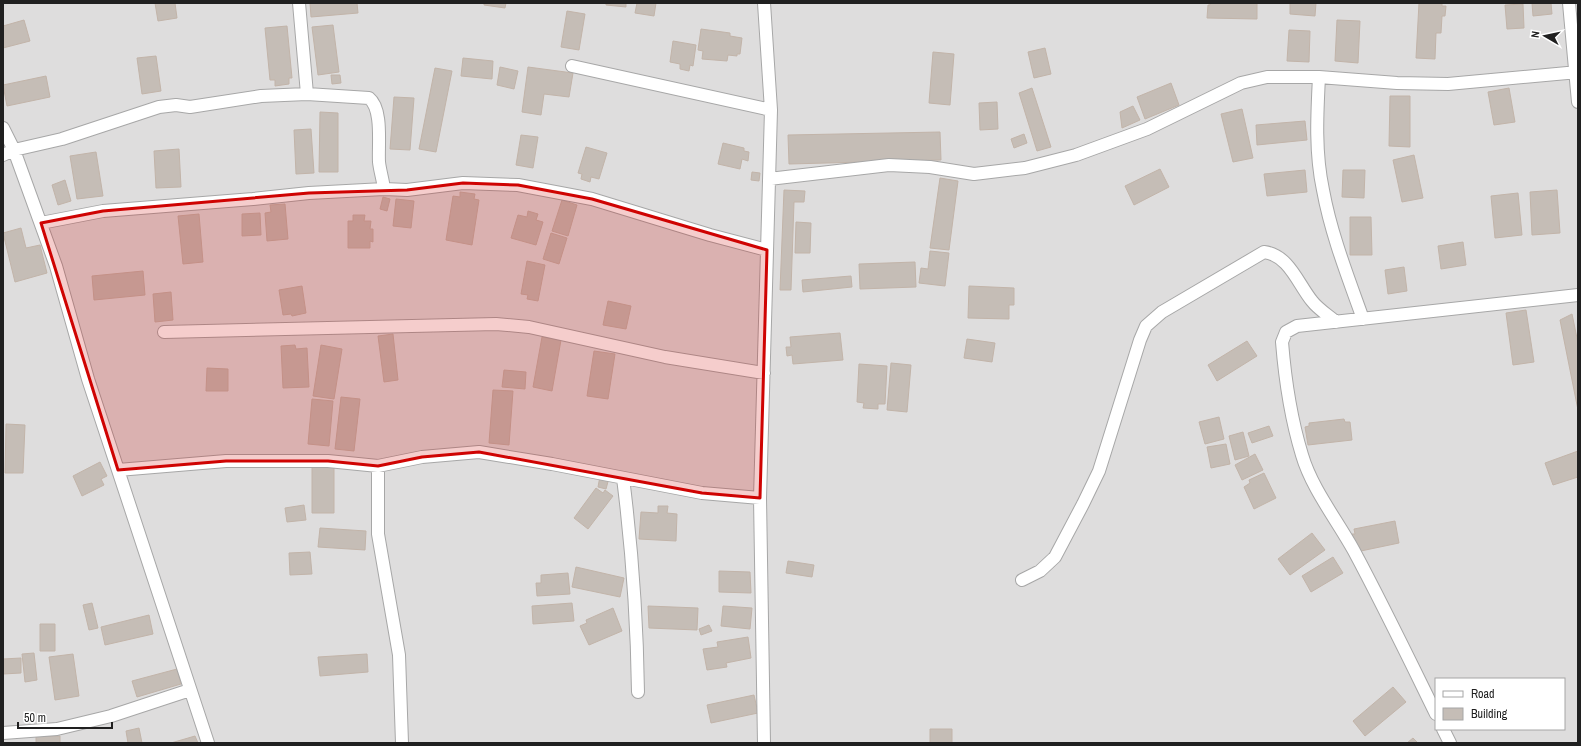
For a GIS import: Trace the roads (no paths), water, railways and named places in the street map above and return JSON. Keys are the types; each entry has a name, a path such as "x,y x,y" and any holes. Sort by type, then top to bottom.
{"street":[{"path":"299,3 308,94"},
{"path":"764,3 771,110 760,498 764,743"},
{"path":"1569,3 1578,102"},
{"path":"572,66 771,110"},
{"path":"769,178 889,165 930,167 974,174 1026,168 1076,155 1147,129 1241,83 1267,77 1319,77 1397,83 1448,84 1576,72"},
{"path":"1319,77 1316,134 1323,190 1337,243 1363,319"},
{"path":"9,153 62,139 159,107 176,105 190,107 261,96 308,94 369,98 373,101 378,122 379,163 384,190"},
{"path":"3,128 9,153 41,223 56,266 88,379 208,743"},
{"path":"41,223 103,211 238,201 309,193 407,190 463,183 518,184 592,199 710,235 767,250"},
{"path":"1022,580 1040,571 1055,557 1066,539 1099,471 1140,340 1146,326 1162,312 1264,252 1273,253 1283,259 1313,303 1336,322"},
{"path":"1435,712 1379,597 1311,478 1296,435 1283,360 1282,342 1286,332 1296,326 1578,295"},
{"path":"164,332 496,324 529,327 665,357 764,373"},
{"path":"118,470 226,461 328,460 378,466 422,457 479,452 624,478 702,494 760,498"},
{"path":"378,466 378,534 399,655 402,743"},
{"path":"624,478 632,548 637,624 638,692"},
{"path":"3,733 57,729 111,716 190,690"},
{"path":"1444,730 1450,743"}]}
